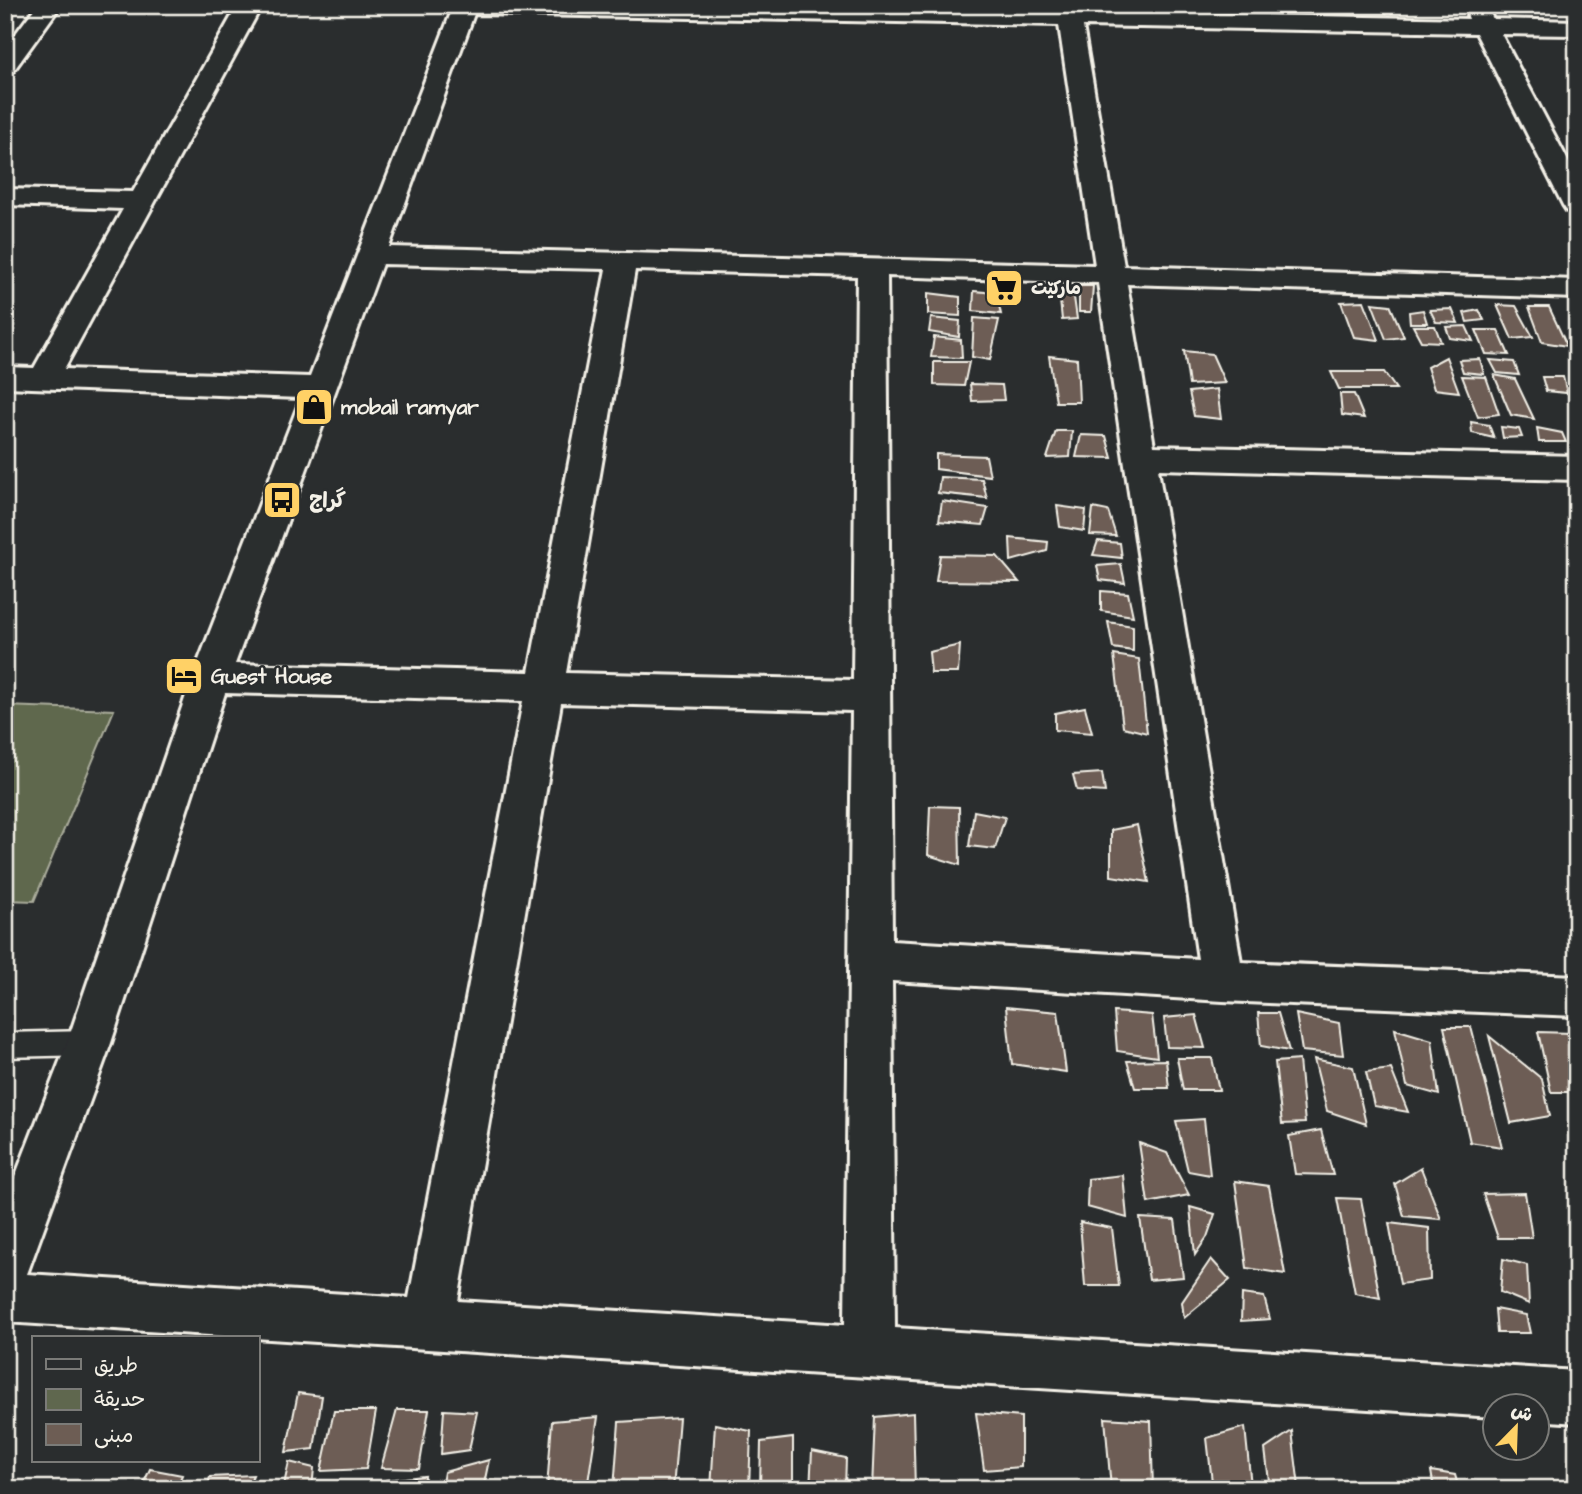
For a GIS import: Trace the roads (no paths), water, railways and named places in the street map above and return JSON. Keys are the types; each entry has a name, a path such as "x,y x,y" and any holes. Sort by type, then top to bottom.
{"street":[{"path":"5,65 49,5"},
{"path":"43,379 250,5"},
{"path":"5,1268 89,1043 211,678 466,6 1070,18 1278,14 1480,16 1577,28"},
{"path":"1480,16 1577,205"},
{"path":"1070,18 1223,981"},
{"path":"1548,146 1577,146"},
{"path":"5,197 141,201"},
{"path":"373,255 1577,289"},
{"path":"429,1324 622,262"},
{"path":"870,1350 872,267"},
{"path":"5,377 322,388"},
{"path":"1139,457 1577,468"},
{"path":"211,678 871,696"},
{"path":"872,961 1223,981 1577,996"},
{"path":"5,1297 1577,1397"}],"lane":[{"path":"5,1045 89,1043"}],"place":[{"name":"مارکێت","path":"1004,288"},
{"name":"mobail ramyar","path":"314,407"},
{"name":"گراج","path":"282,500"},
{"name":"Guest House","path":"184,676"}]}
